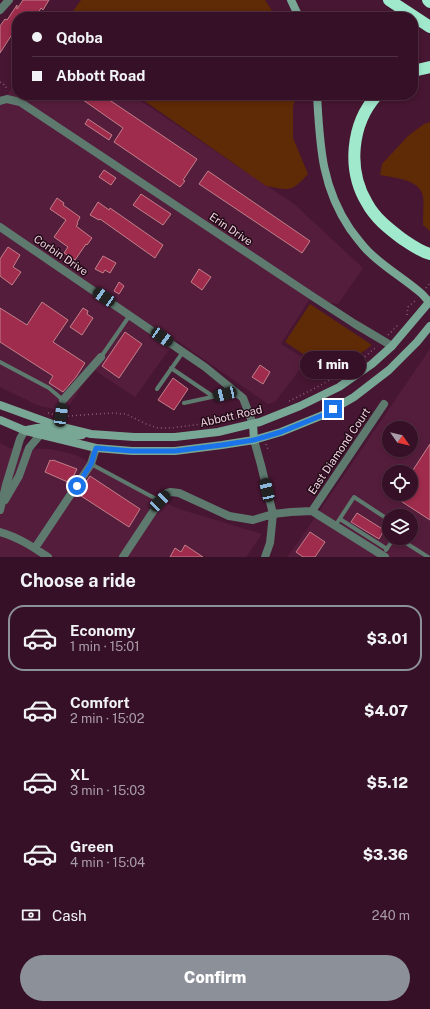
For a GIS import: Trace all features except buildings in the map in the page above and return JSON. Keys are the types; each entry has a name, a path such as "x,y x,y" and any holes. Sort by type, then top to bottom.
{"highway":[{"path":"389,0 407,12"},
{"path":"418,19 430,27"},
{"path":"418,70 430,67"},
{"path":"373,100 364,114 357,133 354,166 359,187 367,204 377,218 414,247 430,254"}],"main road":[{"path":"291,0 297,12"},
{"path":"317,100 323,165 331,192 340,211 355,236 371,254 430,302"},
{"name":"Abbott Road","path":"0,405 60,426 91,434 134,437 175,437 218,432 253,424 300,406 339,387 372,364 392,346 430,302"},
{"path":"0,420 40,435 96,448 132,451 175,451 254,440 281,432 316,418 354,397 389,370 417,342 430,326"},
{"path":"253,424 254,440"},
{"path":"26,430 43,428 79,436 91,434"}],"street":[{"path":"0,10 9,0"},
{"name":"Erin Drive","path":"4,100 20,102 318,300 392,346"},
{"name":"Corbin Drive","path":"0,227 205,367 243,398 253,424"},
{"path":"63,400 100,357"},
{"name":"East Diamond Court","path":"312,511 384,404"},
{"path":"1,508 20,438 26,430"},
{"path":"1,508 19,476 29,448 40,435"},
{"path":"254,440 273,514 270,543 265,557"},
{"path":"34,548 91,464 96,448"},
{"path":"123,557 160,501 167,493 171,492 179,493 229,516 253,520 273,514 312,511 338,522 385,554"},
{"path":"0,532 10,535 48,557"}],"lane":[{"path":"100,357 130,315"},
{"path":"157,389 183,351"},
{"path":"0,362 49,388 63,400 60,426"},
{"path":"171,368 214,397"},
{"path":"184,403 236,392"},
{"path":"91,464 160,501"},
{"path":"338,522 354,497 382,515"},
{"path":"385,554 390,545"},
{"path":"409,545 428,557"}],"path":[{"path":"0,82 6,86 4,100"},
{"path":"407,316 408,307"},
{"path":"289,401 350,367 371,352 402,321"},
{"path":"46,413 70,416 112,413 126,414 158,428 171,428 238,418"},
{"path":"264,445 266,444 270,451"}],"shaded area":[{"path":"81,0 265,0 273,12 73,12"},
{"path":"12,87 12,100 139,100 294,204 363,268 338,304 309,300 281,344 307,360 275,402 268,404 176,340 135,397 93,369 65,412 37,405 0,387 0,105"},
{"path":"143,100 295,100 293,107 293,138 308,174 298,184 290,189 266,186"},
{"path":"430,122 430,231 423,225 423,196 421,190 406,180 380,175 382,164 408,136 424,124"},
{"path":"310,304 372,345 356,357 329,371 285,342"},
{"path":"430,349 430,557 287,557 303,535"},
{"path":"0,443 9,448 50,449 76,455 176,508 262,534 246,557 0,557"}],"route":[{"path":"77,486 91,464 96,448 132,451 175,451 254,440 281,432 323,415 333,409"}]}
